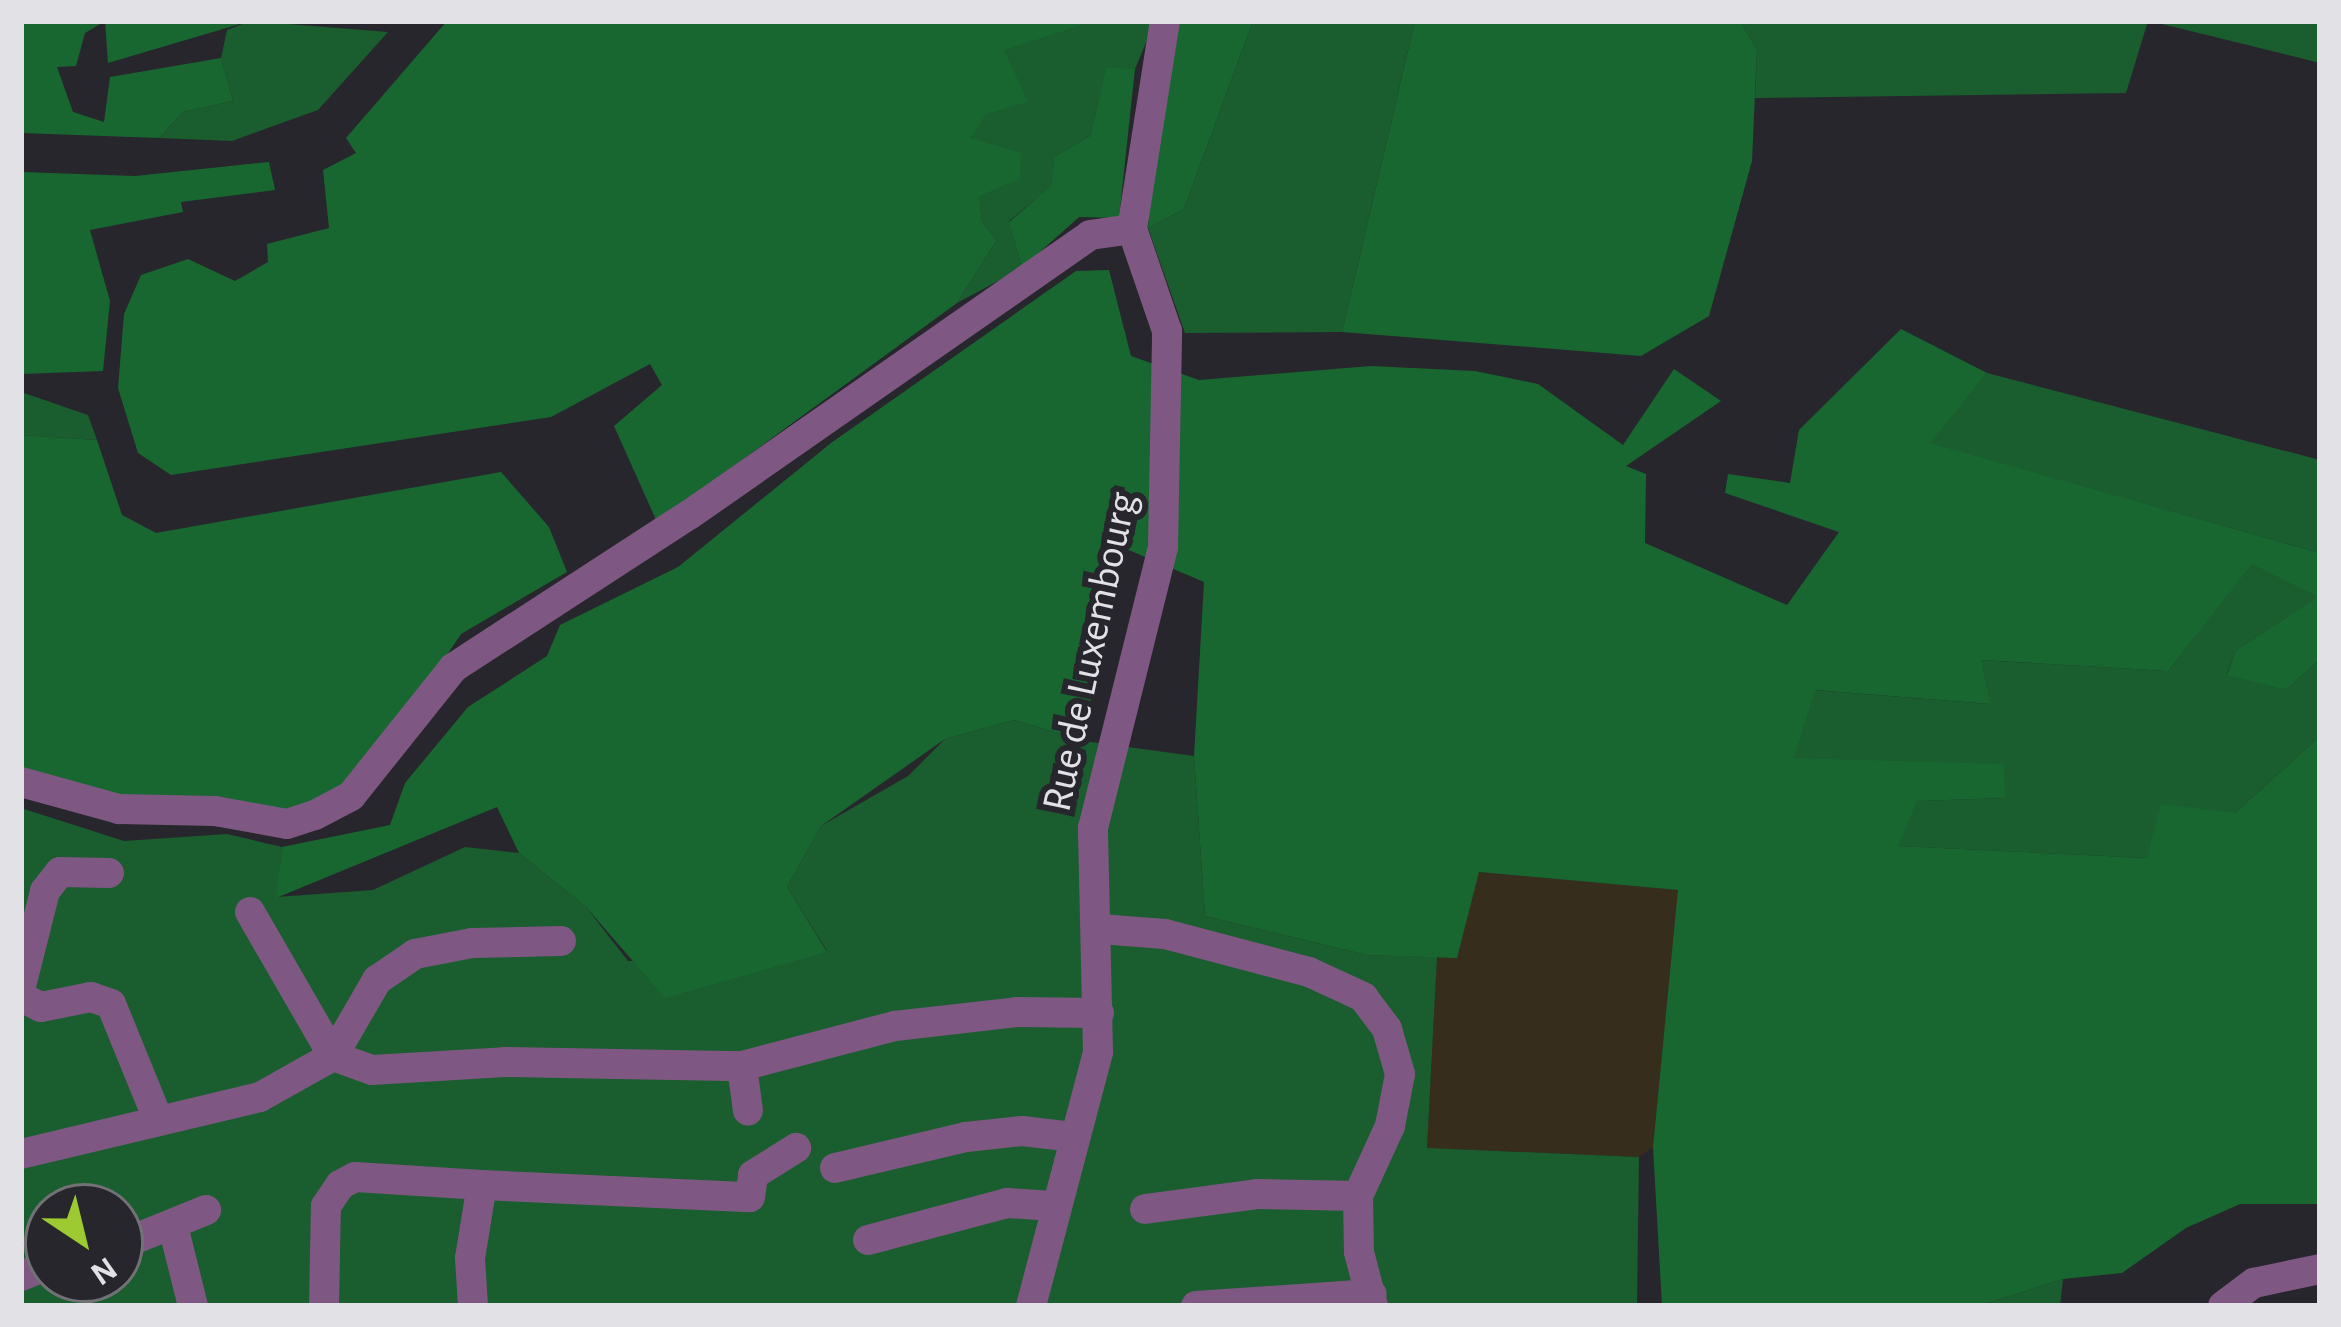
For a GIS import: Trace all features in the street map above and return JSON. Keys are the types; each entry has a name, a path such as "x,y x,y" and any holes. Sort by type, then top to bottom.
{"street":[{"name":"Rue de Luxembourg","path":"1031,1306 1053,1206 1098,1052 1100,929 1094,828 1163,547 1169,461 1167,331 1132,229 1165,21"},
{"path":"21,782 119,809 215,811 287,824 315,814 351,796 453,668 689,515 1090,235 1132,229"},
{"path":"21,986 45,891 60,872 109,873"},
{"path":"250,913 299,985 333,1055 372,1070 505,1062 742,1066 895,1026 1017,1012 1099,1013"},
{"path":"1100,929 1165,934 1309,972 1363,997 1387,1029 1400,1074 1390,1126 1358,1196 1359,1252 1372,1300 1196,1306"},
{"path":"21,1154 260,1097 333,1055 376,980 415,954 472,943 561,941"},
{"path":"21,997 41,1006 91,997 111,1004 158,1119"},
{"path":"742,1066 748,1112"},
{"path":"835,1168 966,1137 1022,1131 1073,1137"},
{"path":"324,1306 326,1207 340,1185 355,1178 750,1197 753,1175 796,1148"},
{"path":"472,1306 470,1258 482,1185"},
{"path":"1145,1209 1257,1194 1358,1196"},
{"path":"868,1240 1006,1203 1053,1206"},
{"path":"144,1238 174,1230 206,1210"},
{"path":"174,1230 193,1306"},
{"path":"2223,1306 2254,1283 2320,1269"}],"shaded area":[{"path":"1478,872 1679,890 1653,1147 1639,1157 1427,1148 1437,957 1457,957"}],"green space":[{"path":"21,21 105,21 85,33 76,66 57,67 73,112 104,122 110,77 221,58 233,101 183,112 159,138 21,133"},
{"path":"105,21 250,21 108,63"},
{"path":"250,21 388,32 318,110 232,141 159,138 183,112 233,101 221,58 227,30"},
{"path":"447,21 1095,21 1004,50 1028,102 986,114 971,138 1021,153 1020,179 979,196 982,222 997,240 957,303 657,522 614,426 662,385 650,364 551,417 171,475 138,453 118,388 124,314 141,275 188,259 235,281 268,262 267,244 329,228 323,170 356,153 346,138"},
{"path":"1095,21 1155,21 1135,69 1106,69 1090,136 1054,157 1053,185 1009,221 1022,268 957,303 997,240 982,222 971,139 1003,49"},
{"path":"1178,21 1253,21 1184,209 1148,228 1156,107"},
{"path":"1253,21 1415,21 1342,332 1185,333 1148,228 1184,209"},
{"path":"1415,21 1740,21 1757,49 1752,161 1709,316 1641,356 1342,332"},
{"path":"1740,21 2148,21 2126,93 1755,98 1757,49"},
{"path":"2150,21 2320,21 2320,63"},
{"path":"1106,68 1135,69 1119,218 1079,217 1022,268 1009,222 1052,185 1054,157 1090,136"},
{"path":"269,162 275,190 181,202 183,212 90,230 110,301 103,371 21,374 21,172 135,176"},
{"path":"1109,270 1131,356 1199,380 1371,366 1475,371 1538,384 1623,445 1674,369 1721,401 1626,466 1646,474 1645,543 1787,605 1839,532 1725,493 1728,474 1790,483 1799,430 1901,329 1987,373 1930,443 2320,553 2320,659 2286,690 2227,675 2236,650 2318,597 2252,564 2168,671 1981,660 1990,704 1815,690 1794,758 2004,764 2005,798 1917,801 1898,846 2147,858 2161,804 2235,813 2320,736 2320,1204 2240,1204 2186,1228 2122,1273 2063,1279 1978,1306 1662,1306 1653,1147 1678,890 1479,872 1457,958 1367,955 1205,916 1194,756 1204,582 1117,545 1084,741 1014,720 945,739 821,826 787,887 827,952 665,998 586,907 519,853 497,807 276,898 282,847 390,825 405,783 468,707 547,656 560,625 678,567 831,443 1076,271"},
{"path":"1987,373 2320,460 2320,553 1928,443"},
{"path":"21,392 88,415 97,440 21,435"},
{"path":"21,435 97,440 122,515 156,533 501,472 549,527 567,572 461,634 390,740 346,787 286,819 123,803 21,773"},
{"path":"2252,563 2319,597 2236,650 2227,674 2286,690 2320,659 2320,736 2235,813 2147,858 1897,846 1916,801 2004,798 1793,759 1814,690 1989,704 1980,660 2168,671"},
{"path":"1014,720 1084,741 1194,756 1205,916 1367,955 1437,957 1427,1148 1639,1157 1637,1306 21,1306 21,808 124,841 227,834 282,847 277,897 373,890 465,847 519,853 586,907 628,961 827,951 787,887 821,826 908,776 945,739"},
{"path":"2063,1279 2060,1306 1978,1306"}]}
